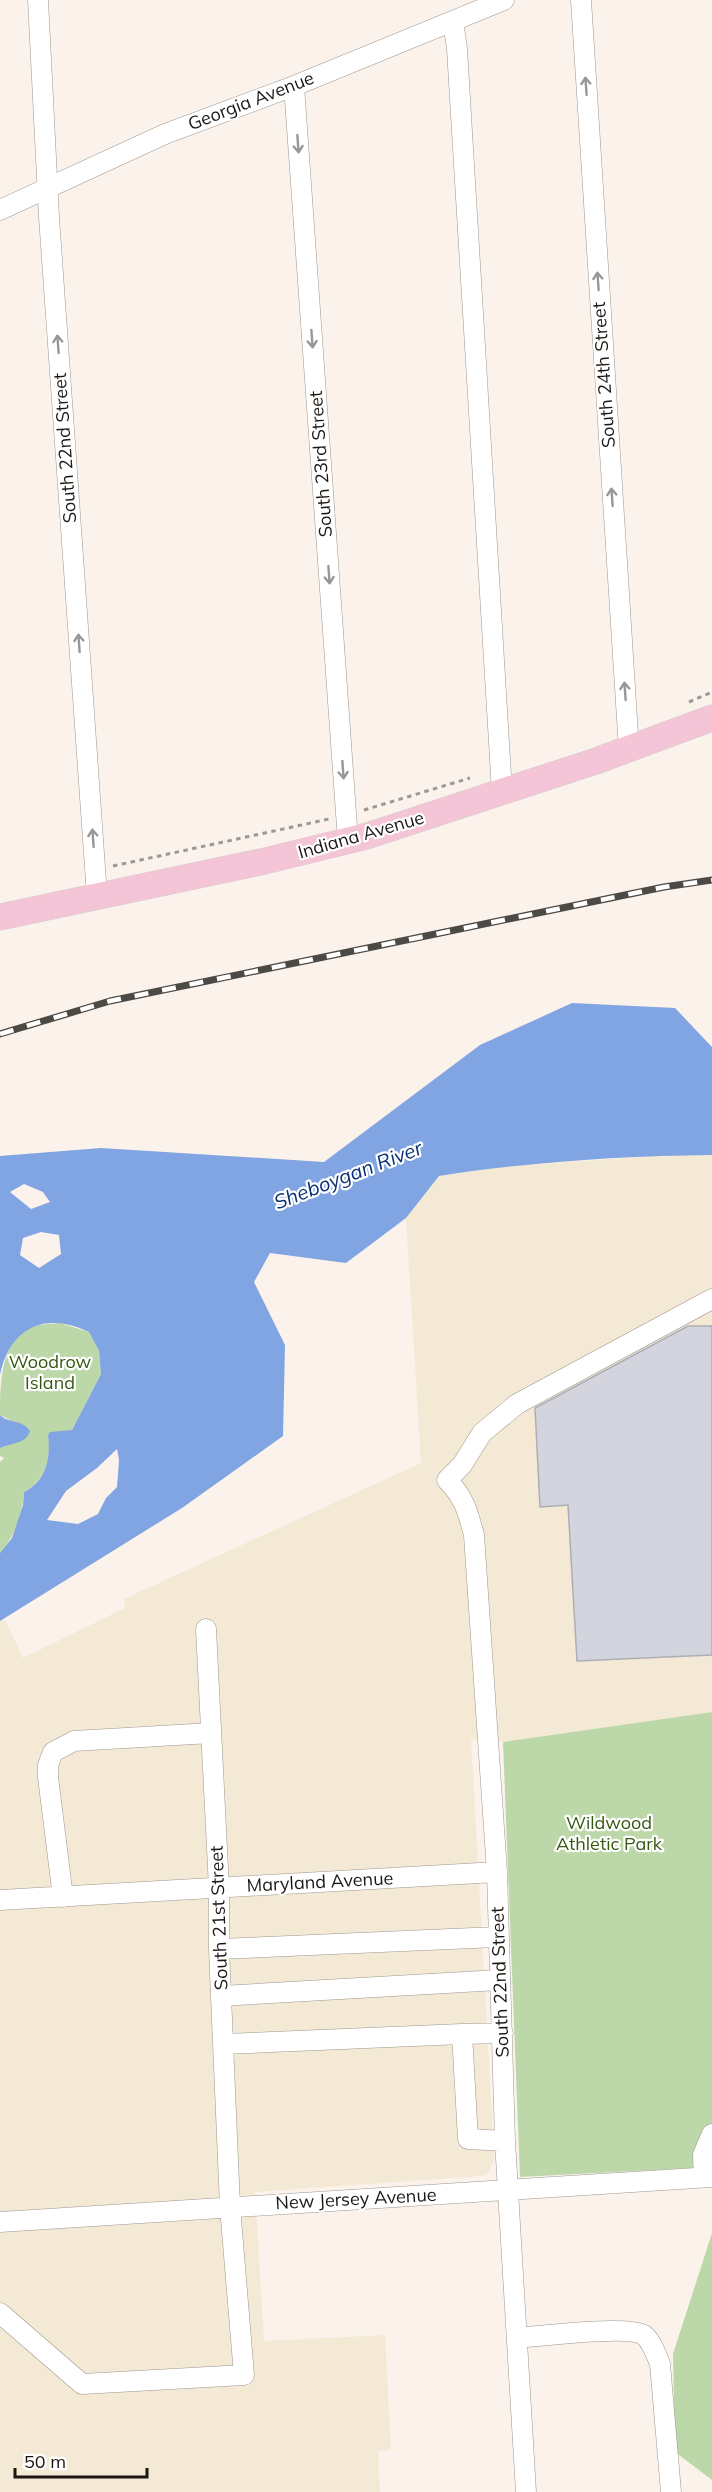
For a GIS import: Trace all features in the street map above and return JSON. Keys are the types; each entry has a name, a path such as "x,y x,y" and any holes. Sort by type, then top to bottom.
{"main road":[{"name":"Indiana Avenue","path":"0,917 348,841 500,780 629,750 712,718"}],"street":[{"name":"South 22nd Street","path":"38,0 47,187 97,896"},
{"name":"Georgia Avenue","path":"0,210 165,134 294,86 504,0"},
{"name":"South 24th Street","path":"581,0 629,750"},
{"path":"453,21 457,49 500,780"},
{"name":"South 23rd Street","path":"294,86 348,841"},
{"name":"South 22nd Street","path":"525,2492 505,2141 503,2033 497,1937 497,1872 474,1535 460,1493 447,1480 462,1465 482,1433 518,1404 712,1299"},
{"name":"South 21st Street","path":"0,2313 82,2384 244,2375 230,2207 219,1949 219,1888 206,1629"},
{"path":"63,1897 48,1778 48,1765 53,1752 74,1741 211,1733"},
{"name":"Maryland Avenue","path":"0,1900 497,1872"},
{"path":"219,1949 497,1937"},
{"path":"221,1996 499,1980"},
{"path":"224,2044 503,2033"},
{"path":"462,2034 468,2139 505,2141"},
{"path":"708,2177 702,2155 712,2134"},
{"name":"New Jersey Avenue","path":"0,2222 708,2177"},
{"path":"517,2338 611,2331 632,2331 644,2335 654,2349 660,2364 671,2492"}],"path":[{"path":"95,870 500,780"}],"shaded area":[{"path":"712,1155 712,1712 503,1742 471,1739 494,2161 487,2174 481,2176 255,2192 264,2341 385,2335 391,2450 378,2451 380,2492 0,2492 0,1621 5,1620 23,1658 125,1608 124,1599 421,1463 406,1218 439,1176 498,1167 652,1156"}],"green space":[{"name":"Woodrow Island","path":"60,1323 89,1332 99,1351 101,1374 72,1430 48,1435 49,1452 45,1468 37,1482 24,1492 17,1525 10,1540 0,1553 0,1462 4,1458 0,1456 0,1448 10,1420 0,1415 0,1390 4,1365 8,1353 21,1333 35,1326"},
{"name":"Wildwood Athletic Park","path":"712,1712 712,2167 520,2177 503,1742"},
{"path":"712,2233 712,2480 675,2452 673,2354"}],"water":[{"name":"Sheboygan River","path":"572,1003 675,1008 712,1047 712,1155 575,1161 439,1176 406,1218 346,1263 270,1253 254,1282 285,1345 283,1436 182,1508 0,1621 0,1553 12,1538 23,1505 24,1492 37,1482 45,1468 49,1452 48,1435 50,1432 72,1430 101,1374 99,1351 89,1332 58,1323 44,1324 21,1335 12,1345 0,1375 0,1156 101,1148 324,1162 480,1045","holes":["24,1184 43,1192 50,1202 31,1209 10,1192","41,1232 59,1235 61,1254 39,1268 20,1255 23,1238","117,1449 119,1460 117,1487 106,1498 98,1514 78,1524 47,1520 66,1491 97,1468"]},
{"path":"0,1415 27,1427 30,1431 28,1435 22,1441 0,1448"}],"building":[{"path":"688,1326 712,1326 712,1655 577,1661 568,1505 540,1507 535,1408"}],"railway":[{"path":"0,1034 110,1001 664,887 712,880"}]}
